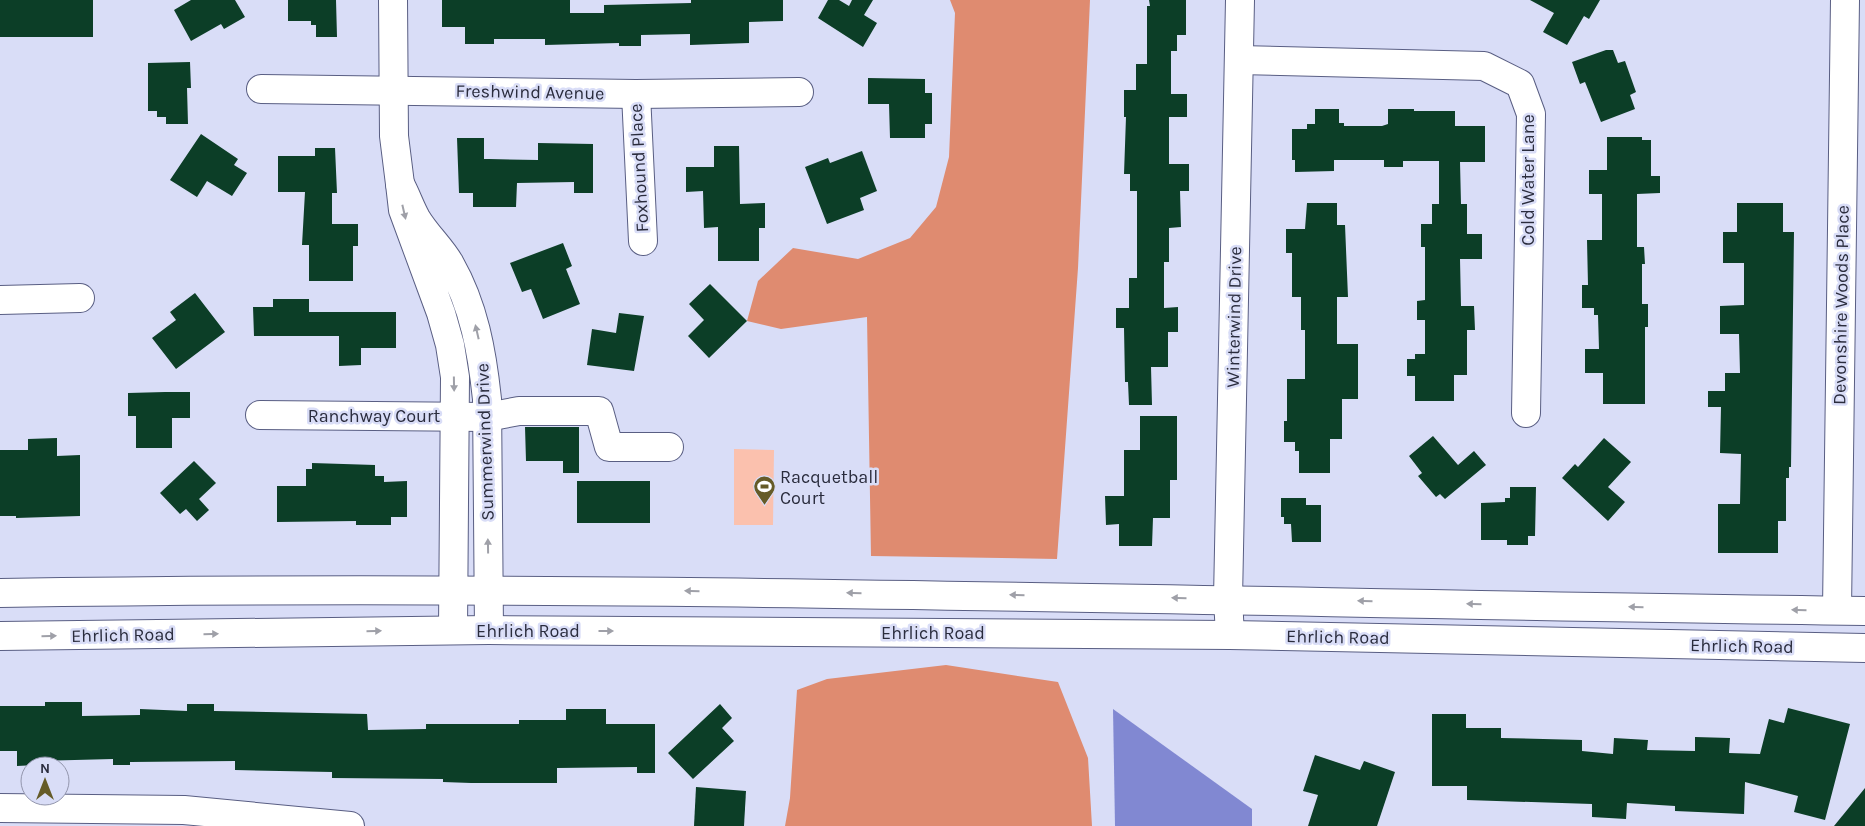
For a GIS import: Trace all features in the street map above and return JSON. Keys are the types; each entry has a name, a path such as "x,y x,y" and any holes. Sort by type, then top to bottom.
{"street":[{"name":"Summerwind Drive","path":"392,0 394,136 403,210 430,281 450,345 455,378 452,630"},
{"name":"Winterwind Drive","path":"1230,635 1228,599 1240,0"},
{"name":"Devonshire Woods Place","path":"1837,610 1845,0"},
{"name":"Cold Water Lane","path":"1239,60 1484,66 1520,84 1531,114 1526,413"},
{"name":"Freshwind Avenue","path":"261,89 636,94 799,92"},
{"name":"Foxhound Place","path":"636,94 643,241"},
{"name":"Summerwind Drive","path":"400,184 417,219 450,263 466,296 484,364 487,417 489,630"},
{"path":"0,300 80,298"},
{"name":"Ranchway Court","path":"260,415 487,417 519,411 599,411 609,447 669,447"},
{"name":"Ehrlich Road","path":"0,593 489,589 1228,599 1865,611"},
{"name":"Ehrlich Road","path":"0,636 489,630 1230,635 1865,648"},
{"path":"0,808 184,810 350,826"}],"shaded area":[{"path":"950,0 1090,0 1078,268 1057,559 871,556 867,317 781,329 747,321 758,281 793,248 858,259 910,238 936,207 949,157 955,13"},
{"path":"734,449 774,450 773,525 734,525"},
{"path":"946,665 1058,682 1088,758 1092,826 785,826 790,798 797,690 827,679"}],"water":[{"path":"1113,709 1252,809 1252,826 1115,826"}],"building":[{"path":"0,0 93,0 93,37 0,37"},
{"path":"191,0 235,0 245,17 224,29 221,24 191,41 174,10"},
{"path":"288,0 336,0 337,37 316,37 316,25 311,25 311,21 288,21"},
{"path":"442,0 570,0 570,13 604,13 604,5 691,3 691,0 783,0 783,21 749,22 749,43 690,45 690,34 641,35 641,46 619,46 619,43 545,45 545,39 494,39 494,44 465,44 465,27 442,27"},
{"path":"828,0 839,0 849,6 852,0 873,0 864,15 877,23 863,47 818,18"},
{"path":"1149,0 1186,0 1186,35 1177,35 1177,51 1171,51 1171,94 1187,94 1187,117 1169,117 1169,164 1189,164 1189,191 1180,191 1181,227 1169,228 1169,262 1164,262 1164,308 1178,307 1178,332 1168,332 1168,367 1151,367 1152,405 1129,405 1128,382 1125,382 1124,328 1116,328 1116,308 1129,308 1129,278 1137,278 1137,191 1130,191 1130,174 1124,174 1126,117 1124,117 1124,90 1136,90 1136,64 1147,64 1147,6 1150,6"},
{"path":"1530,0 1600,0 1589,19 1584,16 1567,45 1543,32 1554,13"},
{"path":"1606,50 1613,50 1618,63 1625,61 1636,92 1630,95 1635,109 1601,122 1585,82 1580,84 1572,62"},
{"path":"190,62 191,88 187,88 188,124 166,124 166,117 157,117 157,111 148,111 148,63"},
{"path":"868,78 925,79 925,93 932,93 932,124 925,124 925,138 890,138 889,104 868,104"},
{"path":"1315,109 1339,109 1339,123 1344,123 1344,126 1382,126 1388,124 1388,109 1414,109 1414,111 1455,111 1455,126 1485,126 1485,162 1460,162 1461,204 1467,204 1467,234 1482,234 1482,259 1460,259 1461,306 1474,306 1475,330 1467,330 1467,375 1454,375 1454,401 1415,401 1415,376 1407,376 1407,359 1415,359 1415,354 1425,354 1425,320 1417,320 1417,301 1425,300 1425,247 1421,247 1421,224 1432,224 1432,204 1439,204 1439,161 1403,161 1403,167 1384,167 1384,160 1334,160 1334,171 1295,172 1295,160 1292,160 1292,129 1307,129 1307,124 1315,124"},
{"path":"201,134 238,159 234,165 247,173 232,196 207,181 197,197 170,180"},
{"path":"1607,137 1642,137 1642,140 1651,140 1651,176 1660,176 1660,193 1637,194 1637,247 1644,247 1645,264 1642,264 1642,304 1648,304 1648,327 1645,327 1645,404 1603,404 1603,373 1585,373 1585,349 1599,349 1598,315 1594,315 1594,308 1582,308 1582,285 1588,285 1587,240 1602,240 1602,194 1589,194 1589,170 1607,170"},
{"path":"457,138 484,138 484,159 538,160 538,143 593,144 593,193 574,193 574,182 517,183 516,207 473,207 473,193 459,193"},
{"path":"714,146 739,146 740,204 765,203 765,228 759,228 759,261 718,261 718,227 704,228 703,191 686,192 686,167 714,167"},
{"path":"315,148 335,148 337,193 332,193 332,224 358,224 358,246 353,246 353,281 309,281 309,245 302,245 305,192 278,192 278,156 315,156"},
{"path":"862,151 877,191 860,198 864,210 827,224 805,167 828,158 830,163"},
{"path":"1307,203 1337,203 1337,225 1345,225 1348,297 1337,297 1337,344 1358,344 1358,399 1342,399 1342,439 1330,439 1330,473 1299,473 1299,451 1295,451 1295,442 1284,442 1284,421 1287,421 1287,379 1305,379 1305,330 1301,330 1301,297 1292,297 1292,253 1286,253 1286,229 1305,229"},
{"path":"1737,203 1783,203 1783,232 1794,232 1791,467 1789,467 1789,478 1786,478 1786,521 1778,521 1778,553 1718,553 1718,504 1740,504 1741,454 1720,453 1721,407 1708,407 1708,391 1725,391 1725,373 1740,373 1739,334 1720,334 1720,306 1744,305 1744,263 1723,263 1723,232 1737,232"},
{"path":"563,243 572,266 566,269 580,304 543,319 531,289 522,292 510,263"},
{"path":"710,284 747,321 709,358 688,336 704,320 689,304"},
{"path":"195,293 225,332 176,369 152,338 176,320 170,312"},
{"path":"273,299 309,299 309,312 396,312 396,348 361,348 361,365 339,366 339,336 254,336 253,307 273,307"},
{"path":"619,313 644,316 634,371 587,365 592,329 616,333"},
{"path":"190,392 190,418 172,418 172,448 136,448 136,416 128,416 128,393"},
{"path":"1140,416 1177,416 1177,480 1170,480 1170,518 1153,518 1152,546 1119,546 1119,524 1106,525 1105,496 1124,496 1124,450 1140,450"},
{"path":"525,427 579,427 579,473 563,473 563,461 526,461"},
{"path":"1433,436 1458,465 1474,451 1486,465 1445,499 1440,494 1436,497 1418,476 1422,473 1409,456"},
{"path":"57,438 57,456 80,455 80,516 16,518 16,516 0,516 0,450 28,450 28,439"},
{"path":"1604,438 1631,462 1608,487 1625,502 1608,521 1562,478 1575,464 1578,467"},
{"path":"194,461 216,483 199,499 209,510 197,521 186,509 180,514 160,493"},
{"path":"312,463 375,465 375,476 384,476 384,482 407,481 407,517 391,517 391,525 356,525 356,521 277,522 277,486 306,486 306,469 312,469"},
{"path":"577,481 650,481 650,523 577,523"},
{"path":"1510,487 1536,487 1535,536 1528,536 1528,545 1507,545 1507,540 1481,540 1481,503 1505,502 1505,498 1510,498"},
{"path":"1281,498 1306,498 1306,505 1321,505 1321,542 1292,542 1291,524 1284,524 1284,517 1281,517"},
{"path":"45,702 82,702 82,716 140,715 140,709 187,711 187,704 214,704 214,711 367,714 368,730 426,729 426,724 519,724 519,720 566,720 566,709 606,709 606,724 655,724 655,773 637,773 637,767 557,768 557,783 471,783 443,782 443,779 332,778 332,772 235,770 235,761 130,762 130,765 113,765 113,759 70,760 70,756 20,756 20,766 17,766 17,751 0,751 0,706 45,706"},
{"path":"720,704 732,718 722,728 734,741 693,779 668,753"},
{"path":"1788,708 1850,724 1825,820 1794,812 1798,796 1745,782 1744,814 1675,811 1675,806 1627,803 1626,819 1592,817 1592,804 1467,800 1467,786 1432,786 1432,714 1466,714 1466,728 1501,728 1501,738 1582,740 1582,751 1613,754 1614,738 1648,740 1647,750 1695,751 1695,737 1730,738 1729,753 1760,754 1769,719 1784,723"},
{"path":"1315,755 1360,770 1364,761 1395,772 1377,826 1308,826 1318,795 1303,791"},
{"path":"696,787 746,791 744,826 694,826"},
{"path":"1865,788 1865,826 1834,826"}],"place":[{"name":"Racquetball Court","path":"764,506"}]}
